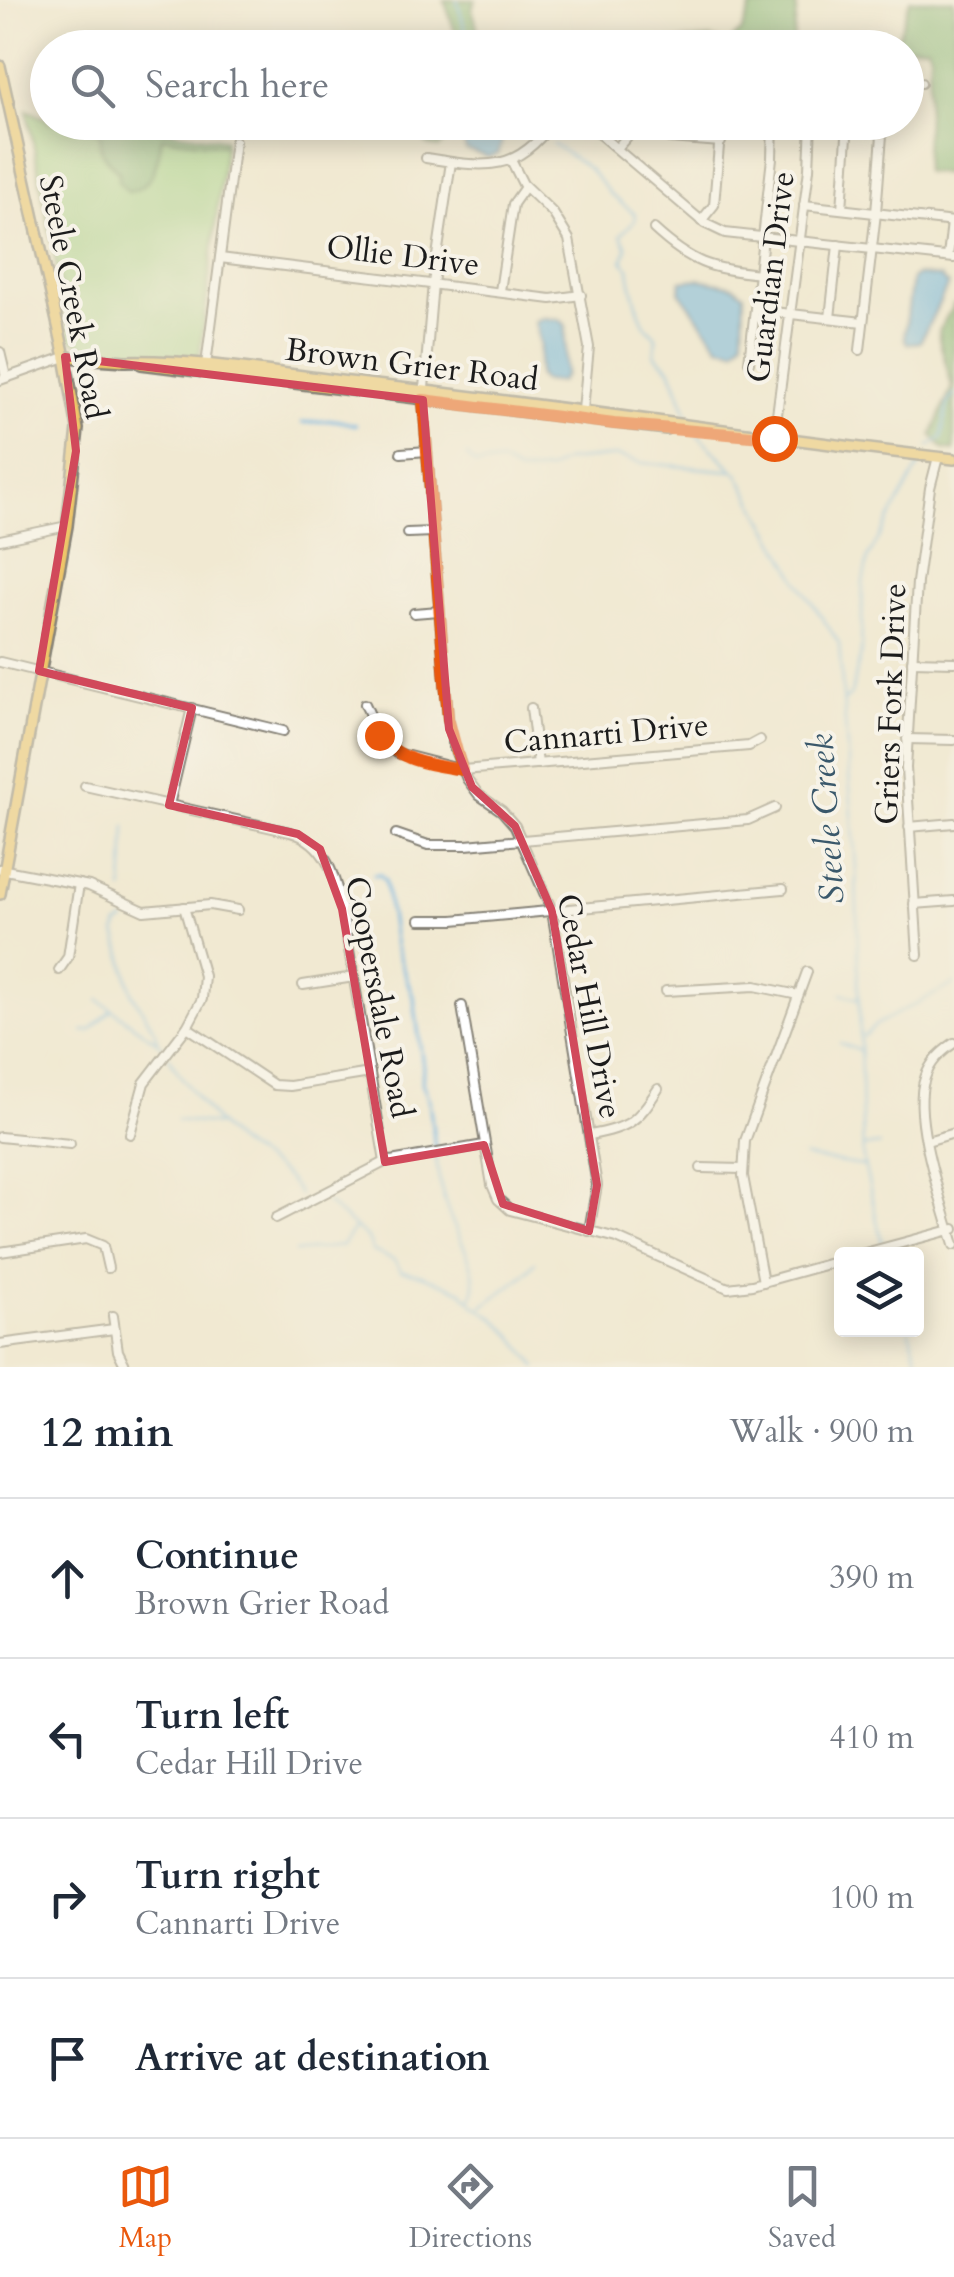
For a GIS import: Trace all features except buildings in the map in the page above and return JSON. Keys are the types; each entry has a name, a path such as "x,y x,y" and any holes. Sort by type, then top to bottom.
{"main road":[{"name":"Steele Creek Road","path":"0,66 66,357 78,429 66,526 0,894"},
{"name":"Brown Grier Road","path":"66,357 583,410 694,429 954,459"},
{"name":"Brown Grier Road","path":"124,361 206,365 496,410 694,429"},
{"path":"496,410 512,406 571,414 583,410"}],"street":[{"path":"426,158 484,166 511,160 530,150 538,140"},
{"path":"608,140 702,221 725,234 951,257 953,222 804,205"},
{"path":"618,148 626,140"},
{"path":"695,140 721,142 714,204 702,221"},
{"path":"749,362 771,140"},
{"name":"Guardian Drive","path":"774,438 812,140"},
{"path":"842,209 847,140"},
{"path":"860,350 882,140"},
{"path":"206,365 235,141"},
{"path":"511,160 525,187 566,231 589,347 583,410"},
{"name":"Cedar Hill Drive","path":"451,162 433,283 423,396 449,729 462,770 479,795 510,818 552,911 597,1184 589,1231"},
{"path":"500,291 513,204 525,187"},
{"path":"654,229 696,262 722,270 760,274"},
{"path":"830,318 838,245"},
{"name":"Ollie Drive","path":"220,258 550,299 580,295"},
{"path":"755,310 863,322"},
{"path":"0,352 3,378"},
{"name":"Brown Grier Road","path":"3,378 66,357"},
{"path":"401,453 427,450"},
{"name":"Griers Fork Drive","path":"918,955 906,784 917,582 938,457"},
{"path":"0,540 66,526"},
{"path":"407,533 433,532"},
{"path":"414,613 439,611"},
{"path":"912,661 954,662"},
{"path":"0,662 283,730"},
{"name":"Cannarti Drive","path":"365,704 379,735 397,754 462,770 748,746 760,740"},
{"path":"169,805 192,708"},
{"path":"531,708 538,764"},
{"path":"908,740 954,740"},
{"name":"Coopersdale Road","path":"85,786 298,834 318,846 338,888 386,1162"},
{"path":"396,834 419,843 445,846 748,820 776,808"},
{"path":"909,827 954,823"},
{"path":"2,869 79,884 136,909 210,904 238,910"},
{"path":"60,970 68,957 79,884"},
{"path":"420,920 783,889"},
{"path":"914,904 954,901"},
{"path":"130,1134 144,1083 199,1008 204,984 184,907"},
{"path":"764,1282 742,1169 748,1130 807,972"},
{"path":"303,985 354,977"},
{"path":"666,992 754,986 798,995"},
{"path":"462,1006 492,1185 503,1204 517,1213 617,1238 723,1287 764,1282 834,1262"},
{"path":"187,1027 274,1085 370,1073"},
{"path":"954,1043 934,1061 923,1085 927,1140 954,1245"},
{"path":"590,1135 632,1123 658,1089"},
{"path":"927,1140 954,1133"},
{"path":"0,1137 70,1144"},
{"path":"276,1218 386,1162 484,1145"},
{"path":"701,1168 742,1169"},
{"path":"886,1247 952,1229"},
{"path":"0,1252 90,1239 104,1246 108,1268"},
{"path":"113,1316 121,1365"},
{"path":"0,1344 114,1329"}],"highlighted area":[{"path":"65,357 423,400 449,729 472,787 515,826 552,911 597,1185 589,1231 503,1204 484,1145 385,1162 342,909 320,849 298,834 169,805 192,708 39,671 76,451"}],"green space":[{"path":"444,0 476,0 472,8 478,30 454,30"},
{"path":"910,0 954,0 954,174 925,172 930,54 924,46 924,30 900,30"},
{"path":"797,4 795,30 742,30 751,7"},
{"path":"33,140 100,140 104,155 119,172 158,140 225,145 199,362 92,350 70,339"},
{"path":"100,140 161,140 150,178 128,192"},
{"path":"186,140 225,140 225,145"},
{"path":"423,140 448,140 438,148"},
{"path":"954,303 954,451 943,449 932,435 952,387 939,331"}],"water":[{"path":"502,141 498,154 488,157 466,150 464,143"},
{"path":"917,275 940,277 948,285 920,342 907,344 904,338 912,279"},
{"path":"698,279 734,286 744,294 743,340 735,349 719,346 680,292 681,281"},
{"path":"561,320 566,326 565,375 560,382 543,381 538,376 540,345 535,321"}],"waterway":[{"name":"Steele Creek","path":"457,0 465,30"},
{"name":"Steele Creek","path":"553,144 589,169 611,195 635,214 634,221 621,235 627,248 623,261 629,268 645,325 656,337 655,355 670,368 690,421"},
{"path":"929,446 942,438 948,402 954,394"},
{"path":"302,423 335,420 356,425"},
{"name":"Steele Creek","path":"697,434 738,474 801,586 839,643 856,866 863,1159 882,1243"},
{"path":"467,456 476,465 500,462 518,472 549,470 564,461 617,456 643,463 733,471"},
{"path":"844,702 851,694 861,653 863,582 868,558 920,464"},
{"path":"123,890 126,826"},
{"path":"374,875 385,880 395,947 414,999 422,1083 429,1100 435,1148"},
{"path":"125,921 116,932 132,993 158,1043"},
{"path":"863,1037 877,1024 954,984"},
{"path":"842,994 860,999"},
{"path":"99,1000 164,1047"},
{"path":"83,1031 90,1031 111,1010"},
{"path":"840,1043 860,1051"},
{"path":"169,1057 225,1131 278,1170 299,1195"},
{"path":"177,1120 220,1125"},
{"path":"864,1147 879,1145"},
{"path":"805,1157 863,1166"},
{"path":"436,1158 447,1207 472,1267 471,1299"},
{"path":"327,1203 368,1239 373,1251 394,1260 401,1271 462,1291 512,1335 537,1367"},
{"path":"295,1252 341,1246 354,1229"},
{"path":"482,1307 535,1262"},
{"name":"Steele Creek","path":"911,1337 920,1367"}],"route":[{"path":"379,735 404,757 462,770 449,729 423,400 614,424 774,438"}]}
